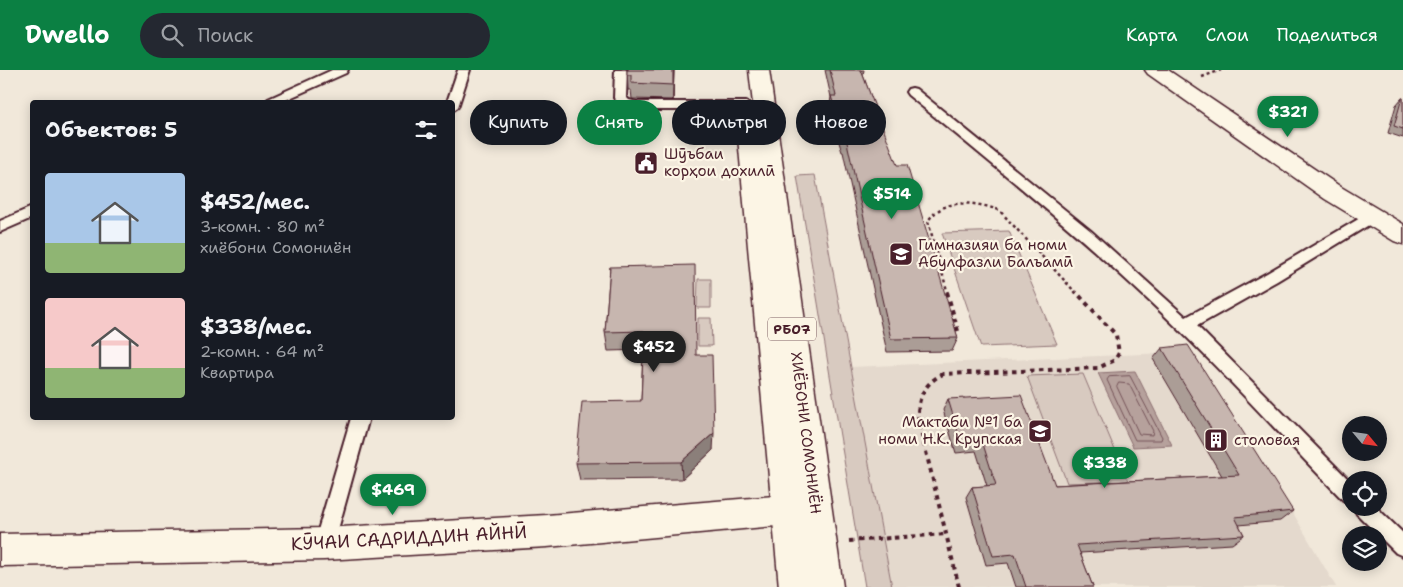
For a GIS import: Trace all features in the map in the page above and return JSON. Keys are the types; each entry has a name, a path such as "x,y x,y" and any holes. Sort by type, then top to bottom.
{"main road":[{"name":"ХИЁБОНИ СОМОНИЁН","path":"742,70 745,100"},
{"name":"ХИЁБОНИ СОМОНИЁН","path":"759,70 826,587"},
{"path":"1155,70 1333,193 1403,235"},
{"name":"ХИЁБОНИ СОМОНИЁН","path":"750,145 796,587"},
{"name":"КӮЧАИ САДРИДДИН АЙНӢ","path":"0,550 324,544 548,531 787,510"}],"lane":[{"path":"276,100 342,70"},
{"path":"454,100 464,70"},
{"path":"621,70 620,98 625,103 637,106 672,106"},
{"path":"912,92 1039,194 1185,325 1342,485"},
{"path":"0,227 30,213"},
{"path":"1185,325 1272,278 1372,217"},
{"path":"324,544 359,420"},
{"path":"1372,516 1403,546"}],"path":[{"path":"958,331 928,221 931,215 940,209 951,205 971,203 999,210 1116,335 1120,346 1119,357 1111,364 1098,368 944,374 931,380 920,396 917,411 959,587"},
{"path":"820,543 946,534"}],"shaded area":[{"path":"815,175 892,587 865,587 797,176"},
{"path":"1009,231 1057,344 981,347 942,233"},
{"path":"698,279 711,279 711,308 697,308"},
{"path":"698,318 711,318 712,346 698,346"},
{"name":"Мактаби №1 ба номи Н.К. Крупская","path":"1188,352 1282,494 1336,587 865,587 829,368"},
{"path":"1083,374 1128,481 1067,483 1027,376"}],"water":[{"path":"1135,371 1172,445 1133,447 1098,373"}],"building":[{"path":"627,70 673,70 673,85 631,83 631,75 627,75"},
{"path":"830,70 861,70 872,100 832,100 831,96 836,96"},
{"path":"1403,98 1403,129 1394,126"},
{"path":"886,136 897,165 907,165 958,338 891,339 848,145 886,145"},
{"path":"695,265 696,355 712,355 714,433 681,462 576,463 582,402 641,401 644,331 605,332 610,267"},
{"path":"1188,345 1293,511 1235,517 1244,535 1077,545 1093,587 1026,587 1015,554 993,556 972,487 996,485 982,441 961,442 948,399 1021,395 1055,485 1239,475 1162,348"}],"place":[{"name":"Шӯъбаи корҳои дохилӣ","path":"646,163"},
{"name":"Гимназияи ба номи Абулфазли Балъамӣ","path":"901,254"},
{"name":"Мактаби №1 ба номи Н.К. Крупская","path":"1040,431"},
{"name":"столовая","path":"1216,440"}]}
